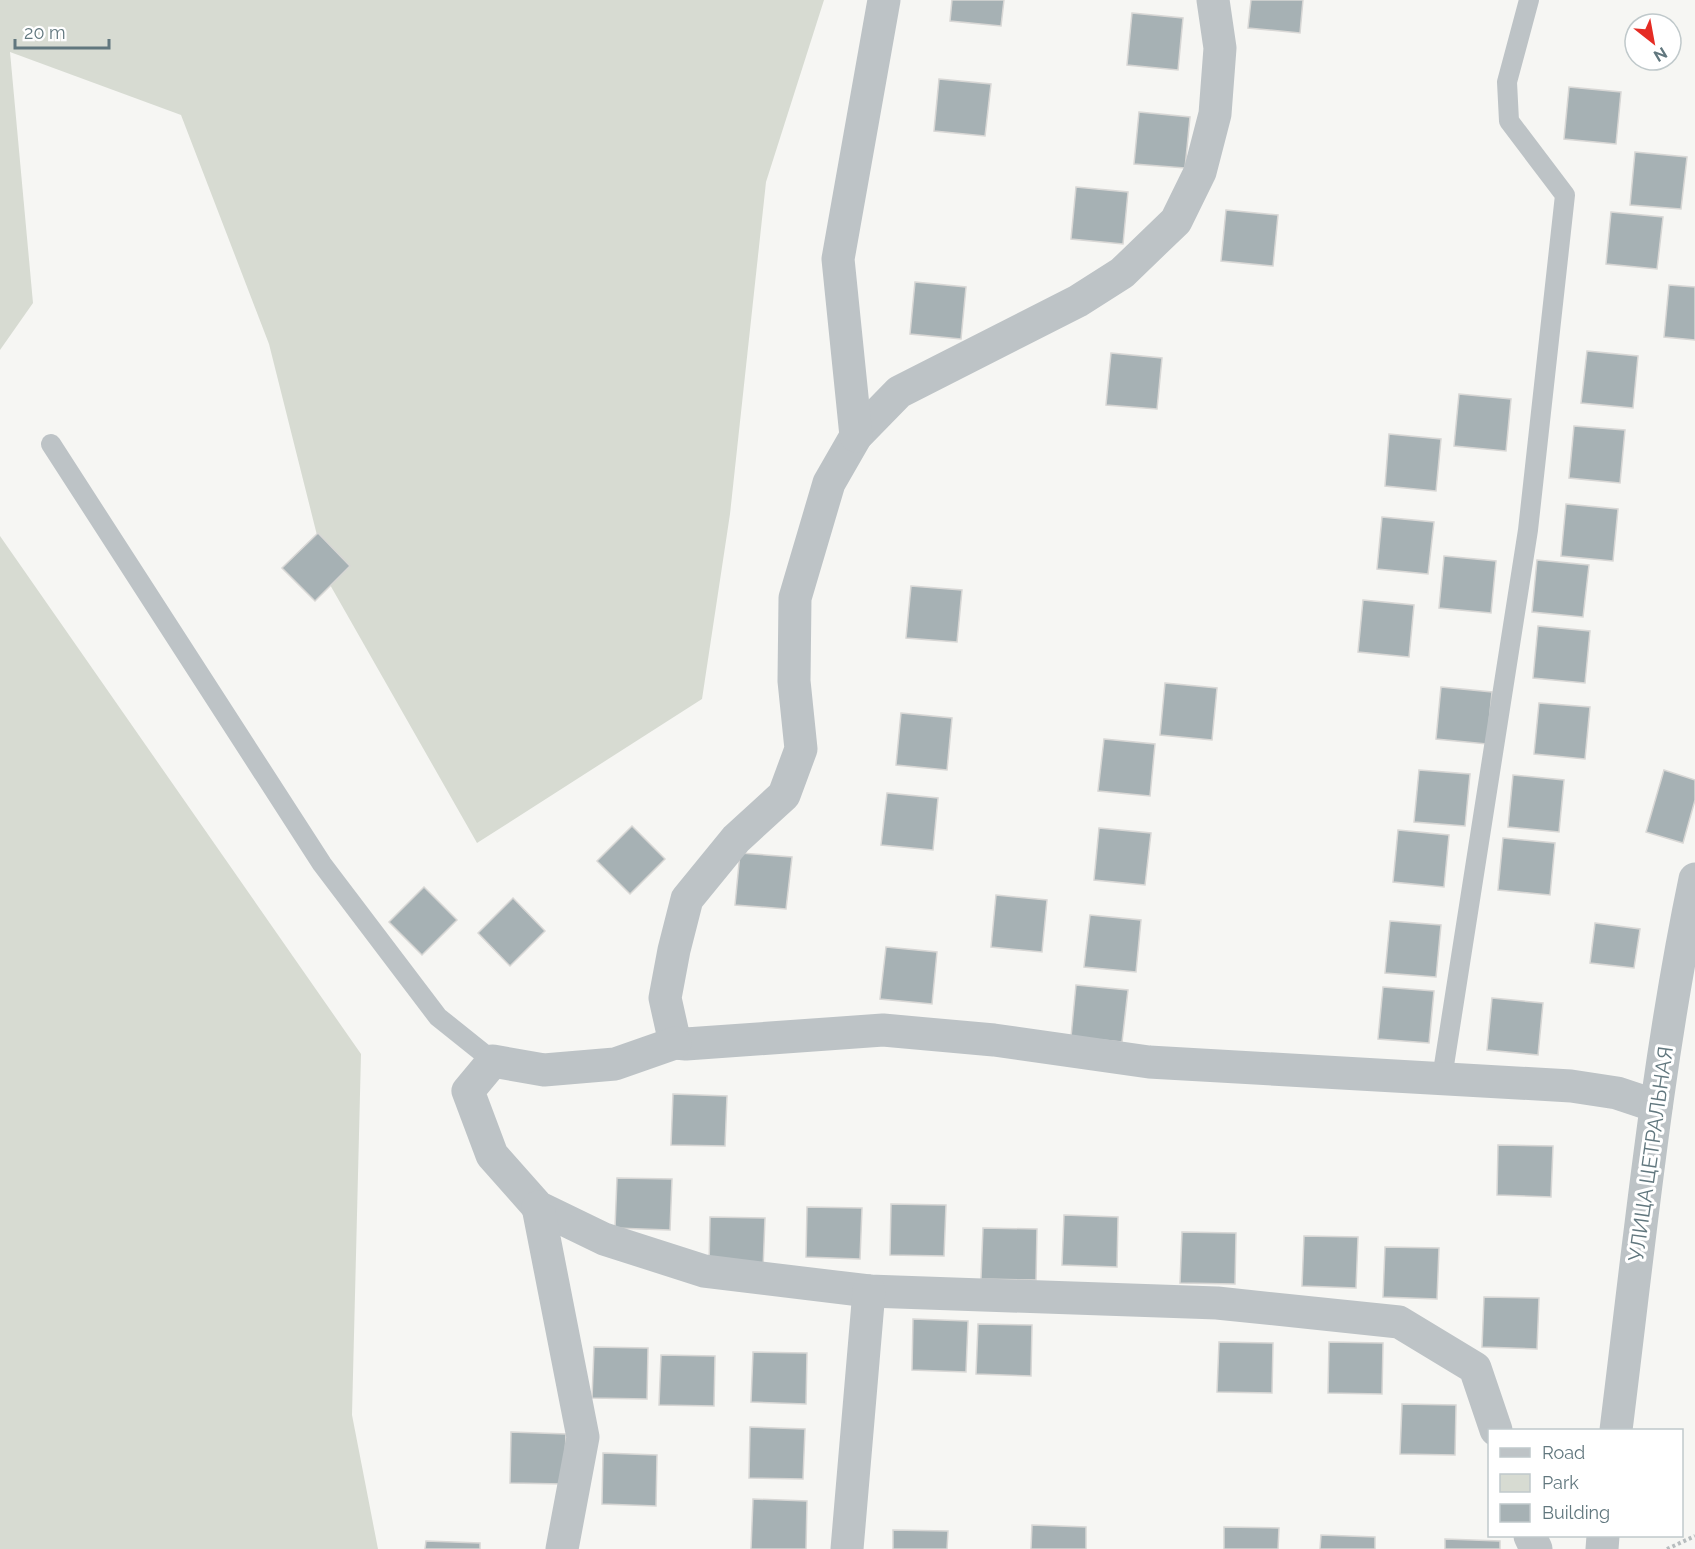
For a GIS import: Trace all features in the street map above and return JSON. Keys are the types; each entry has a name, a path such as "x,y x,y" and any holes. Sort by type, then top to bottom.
{"street":[{"path":"856,436 838,259 884,0"},
{"path":"675,1043 665,998 687,899 736,839 784,795 801,750 794,681 795,598 829,483 856,436 899,392 1078,301 1122,273 1176,221 1200,172 1215,114 1220,48 1212,0"},
{"name":"УЛИЦА ЦЕТРАЛЬНАЯ","path":"1616,1429 1656,1106 1680,951 1695,879"},
{"path":"1495,1429 1475,1368 1399,1322 1217,1303 869,1291 704,1271 604,1239 538,1207 492,1155 468,1091 493,1061 544,1070 615,1064 675,1043 883,1030 994,1040 1149,1062 1571,1086 1617,1093 1656,1106"},
{"path":"538,1207 583,1437 562,1549"},
{"path":"847,1549 869,1291"}],"lane":[{"path":"1442,1078 1528,530 1565,195 1509,122 1507,82 1529,0"},
{"path":"51,444 322,864 438,1017 493,1061"}],"path":[{"path":"1667,1549 1695,1536"}],"green space":[{"path":"0,0 824,0 766,182 730,514 702,699 477,843 329,583 269,344 181,115 10,52 33,303 0,350"},
{"path":"0,536 361,1054 352,1415 378,1549 0,1549"}],"building":[{"path":"952,0 1004,0 1001,26 950,21"},
{"path":"1251,0 1303,0 1300,33 1248,28"},
{"path":"1132,13 1183,18 1178,70 1127,65"},
{"path":"939,79 991,84 985,136 934,131"},
{"path":"1569,87 1621,92 1616,144 1564,139"},
{"path":"1139,112 1190,117 1185,168 1134,164"},
{"path":"1635,152 1687,157 1681,209 1630,205"},
{"path":"1076,187 1128,192 1123,244 1071,239"},
{"path":"1226,210 1278,215 1273,266 1221,261"},
{"path":"1611,212 1663,217 1657,269 1606,264"},
{"path":"915,282 966,287 961,339 910,334"},
{"path":"1669,285 1695,287 1695,340 1664,337"},
{"path":"1587,351 1638,356 1633,408 1581,403"},
{"path":"1111,353 1162,358 1157,409 1106,405"},
{"path":"1459,394 1511,399 1506,451 1454,446"},
{"path":"1574,426 1625,430 1620,483 1569,478"},
{"path":"1389,434 1441,439 1436,491 1385,486"},
{"path":"1566,504 1618,509 1613,561 1561,556"},
{"path":"1382,517 1434,522 1428,574 1377,569"},
{"path":"318,533 350,566 315,601 282,568"},
{"path":"1444,556 1496,561 1491,613 1439,608"},
{"path":"1537,560 1589,565 1583,617 1532,612"},
{"path":"911,586 962,590 957,642 906,638"},
{"path":"1363,600 1414,605 1409,657 1358,652"},
{"path":"1538,626 1590,631 1585,683 1533,678"},
{"path":"1165,683 1217,688 1212,740 1160,735"},
{"path":"1441,687 1492,692 1487,744 1436,739"},
{"path":"1539,703 1590,707 1585,759 1534,754"},
{"path":"901,713 952,718 947,770 896,765"},
{"path":"1104,739 1155,744 1150,796 1098,791"},
{"path":"1419,770 1470,774 1465,826 1414,822"},
{"path":"1664,770 1695,780 1695,800 1683,843 1646,832"},
{"path":"1513,775 1564,780 1559,832 1508,827"},
{"path":"887,793 938,798 933,850 881,845"},
{"path":"632,826 665,859 630,894 597,861"},
{"path":"1099,828 1151,833 1145,885 1094,880"},
{"path":"1398,830 1449,835 1444,887 1393,882"},
{"path":"1503,838 1555,843 1550,895 1498,890"},
{"path":"740,853 792,857 786,909 735,905"},
{"path":"424,887 457,920 422,955 389,922"},
{"path":"996,895 1047,900 1042,952 991,947"},
{"path":"513,898 545,931 510,966 478,933"},
{"path":"1090,915 1141,920 1136,972 1084,967"},
{"path":"1390,921 1441,925 1436,977 1385,973"},
{"path":"1595,923 1640,929 1634,968 1590,963"},
{"path":"886,947 937,952 932,1004 880,999"},
{"path":"1076,985 1128,990 1122,1042 1071,1037"},
{"path":"1383,987 1434,991 1429,1043 1378,1039"},
{"path":"1492,998 1543,1003 1538,1055 1487,1050"},
{"path":"673,1094 727,1096 725,1146 671,1145"},
{"path":"1498,1145 1553,1146 1551,1197 1497,1195"},
{"path":"617,1178 672,1179 670,1230 615,1228"},
{"path":"891,1204 946,1205 944,1256 890,1255"},
{"path":"807,1207 862,1208 860,1259 806,1257"},
{"path":"1064,1215 1118,1217 1117,1267 1062,1265"},
{"path":"710,1217 765,1218 763,1269 709,1268"},
{"path":"983,1228 1037,1229 1036,1280 981,1279"},
{"path":"1182,1232 1236,1233 1235,1284 1180,1283"},
{"path":"1304,1236 1358,1237 1356,1288 1302,1286"},
{"path":"1385,1247 1439,1248 1437,1299 1383,1297"},
{"path":"1484,1297 1539,1298 1537,1349 1482,1347"},
{"path":"913,1319 968,1321 966,1372 912,1370"},
{"path":"978,1324 1032,1325 1031,1376 976,1374"},
{"path":"1219,1342 1273,1343 1272,1393 1217,1392"},
{"path":"1329,1342 1383,1343 1382,1394 1328,1393"},
{"path":"594,1347 648,1348 647,1399 592,1398"},
{"path":"753,1352 807,1353 806,1404 751,1402"},
{"path":"661,1355 715,1356 714,1406 659,1405"},
{"path":"1402,1404 1456,1405 1455,1455 1400,1454"},
{"path":"750,1427 805,1429 803,1479 749,1478"},
{"path":"511,1432 566,1434 564,1484 510,1483"},
{"path":"603,1453 657,1455 656,1506 602,1504"},
{"path":"753,1499 807,1501 806,1549 751,1549"},
{"path":"1032,1525 1086,1527 1086,1549 1031,1549"},
{"path":"1224,1527 1279,1528 1278,1549 1224,1549"},
{"path":"893,1530 948,1531 947,1549 893,1549"},
{"path":"1321,1535 1375,1537 1375,1549 1320,1549"},
{"path":"1445,1539 1500,1541 1500,1549 1445,1549"},
{"path":"426,1541 480,1543 480,1549 425,1549"}]}
